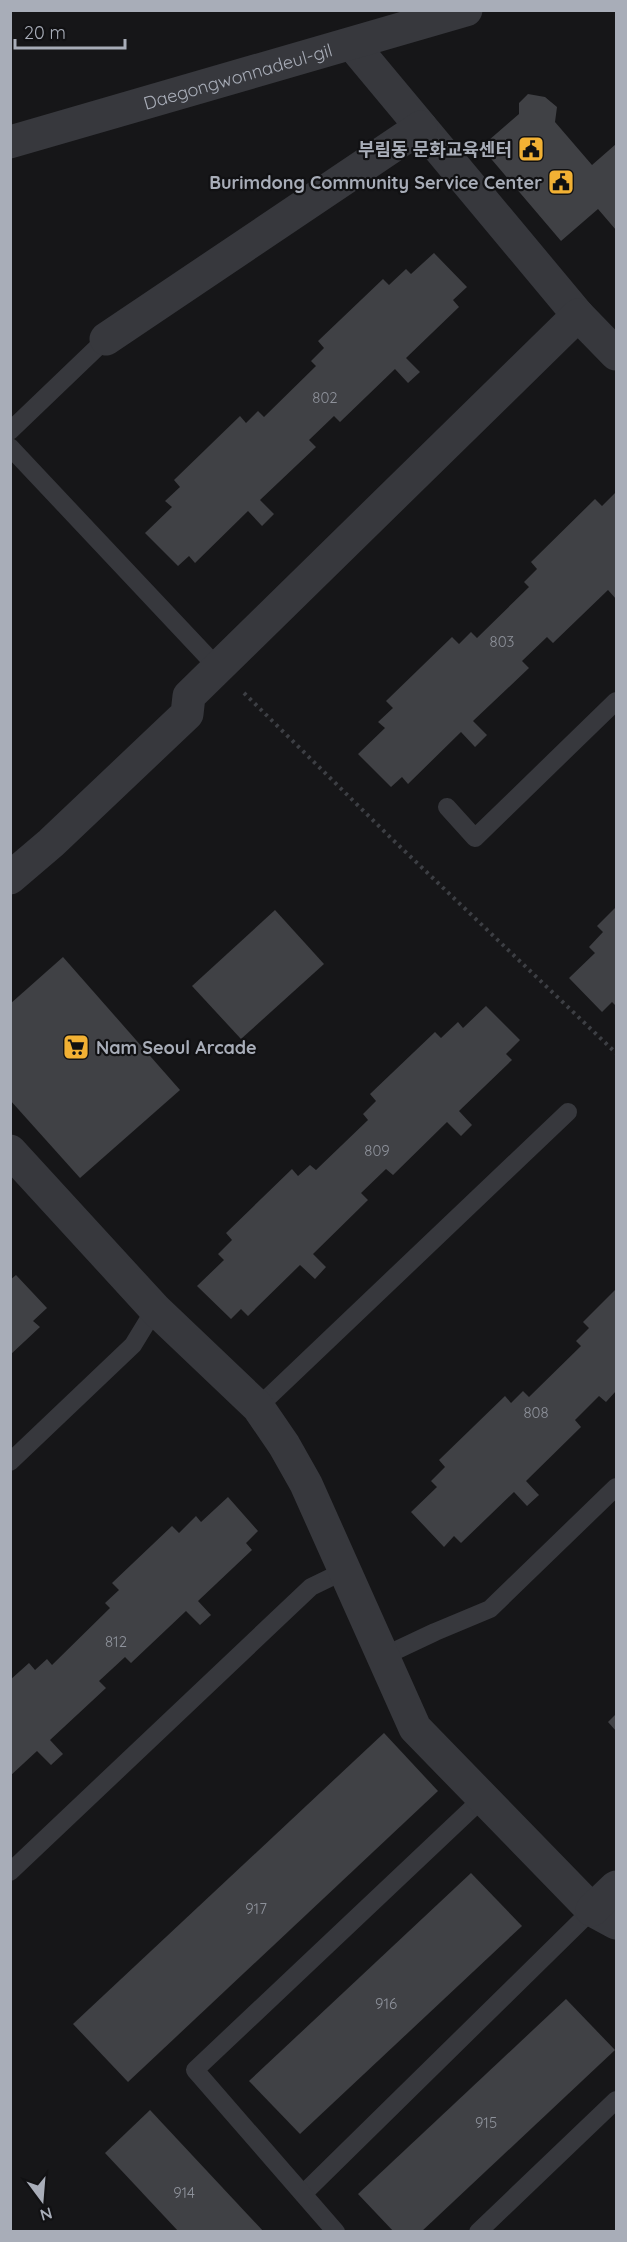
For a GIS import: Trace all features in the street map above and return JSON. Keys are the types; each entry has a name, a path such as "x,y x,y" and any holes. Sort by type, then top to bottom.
{"street":[{"name":"Daegongwonnadeul-gil","path":"10,142 466,10"},
{"path":"352,44 578,315 616,354"},
{"path":"106,339 422,127"},
{"path":"10,878 51,843 186,714 189,696 578,315"},
{"path":"10,1151 155,1310 258,1407 285,1445 306,1484 415,1728 604,1916 616,1887"}],"lane":[{"path":"10,431 106,339"},
{"path":"10,447 218,668"},
{"path":"447,807 475,838 616,701"},
{"path":"258,1407 568,1112"},
{"path":"10,1462 133,1345 155,1310"},
{"path":"382,1657 490,1609 616,1487"},
{"path":"10,1872 311,1587 344,1571"},
{"path":"336,2232 195,2070 483,1798"},
{"path":"303,2194 604,1916"},
{"path":"478,2232 616,2100"}],"path":[{"path":"218,668 392,839 616,1053"}],"building":[{"path":"528,94 545,97 557,107 555,122 592,165 616,144 616,230 598,209 561,241 481,147 519,114 519,103"},
{"path":"434,253 467,287 453,300 459,307 406,358 420,372 408,383 395,369 340,422 334,416 309,440 316,447 260,500 274,514 262,526 248,511 195,563 189,556 178,566 145,533 172,507 165,501 180,487 174,480 240,416 246,423 258,411 264,417 316,366 311,361 324,348 318,341 383,279 389,285 406,269 411,274"},
{"path":"616,492 616,599 608,590 553,643 547,637 522,661 529,668 473,721 487,735 475,747 461,732 408,784 402,777 391,787 358,754 385,728 378,722 393,708 386,701 452,637 459,644 471,632 477,638 529,587 524,582 537,569 531,562 595,499 602,506"},
{"path":"616,907 616,1006 612,1002 602,1012 569,978 595,953 589,947 603,932 597,926"},
{"path":"275,910 324,964 241,1039 192,986"},
{"name":"Nam Seoul Arcade","path":"63,957 180,1090 80,1178 10,1100 10,1004"},
{"path":"486,1006 520,1040 506,1054 512,1060 459,1111 472,1125 461,1136 447,1122 393,1175 386,1169 361,1193 368,1200 313,1254 326,1267 315,1279 300,1265 248,1316 241,1309 231,1319 197,1286 224,1260 218,1254 232,1240 226,1233 292,1169 298,1176 310,1165 316,1170 368,1120 363,1114 376,1101 370,1094 435,1032 441,1038 458,1022 463,1028"},
{"path":"16,1275 47,1308 33,1321 40,1327 10,1355 10,1280"},
{"path":"616,1289 616,1391 606,1402 599,1396 575,1420 581,1427 526,1481 539,1495 527,1506 514,1492 461,1543 454,1536 444,1547 411,1512 437,1487 431,1481 445,1467 439,1460 505,1396 511,1403 523,1391 529,1397 581,1346 576,1341 589,1328 583,1322"},
{"path":"228,1497 258,1531 246,1543 252,1550 198,1601 211,1615 200,1625 186,1611 131,1663 125,1657 99,1681 106,1688 50,1740 63,1754 51,1765 37,1751 10,1776 10,1680 29,1663 35,1670 47,1659 52,1665 110,1608 105,1603 119,1590 112,1583 172,1526 179,1533 196,1516 201,1522"},
{"path":"616,1714 616,1731 608,1722"},
{"path":"384,1733 438,1791 128,2082 73,2024"},
{"path":"471,1873 522,1926 300,2134 249,2081"},
{"path":"566,1999 615,2050 421,2232 394,2232 358,2194"},
{"path":"150,2110 264,2232 179,2232 105,2153"}],"place":[{"name":"부림동 문화교육센터","path":"531,149"},
{"name":"Burimdong Community Service Center","path":"561,182"},
{"name":"Nam Seoul Arcade","path":"76,1047"}]}
